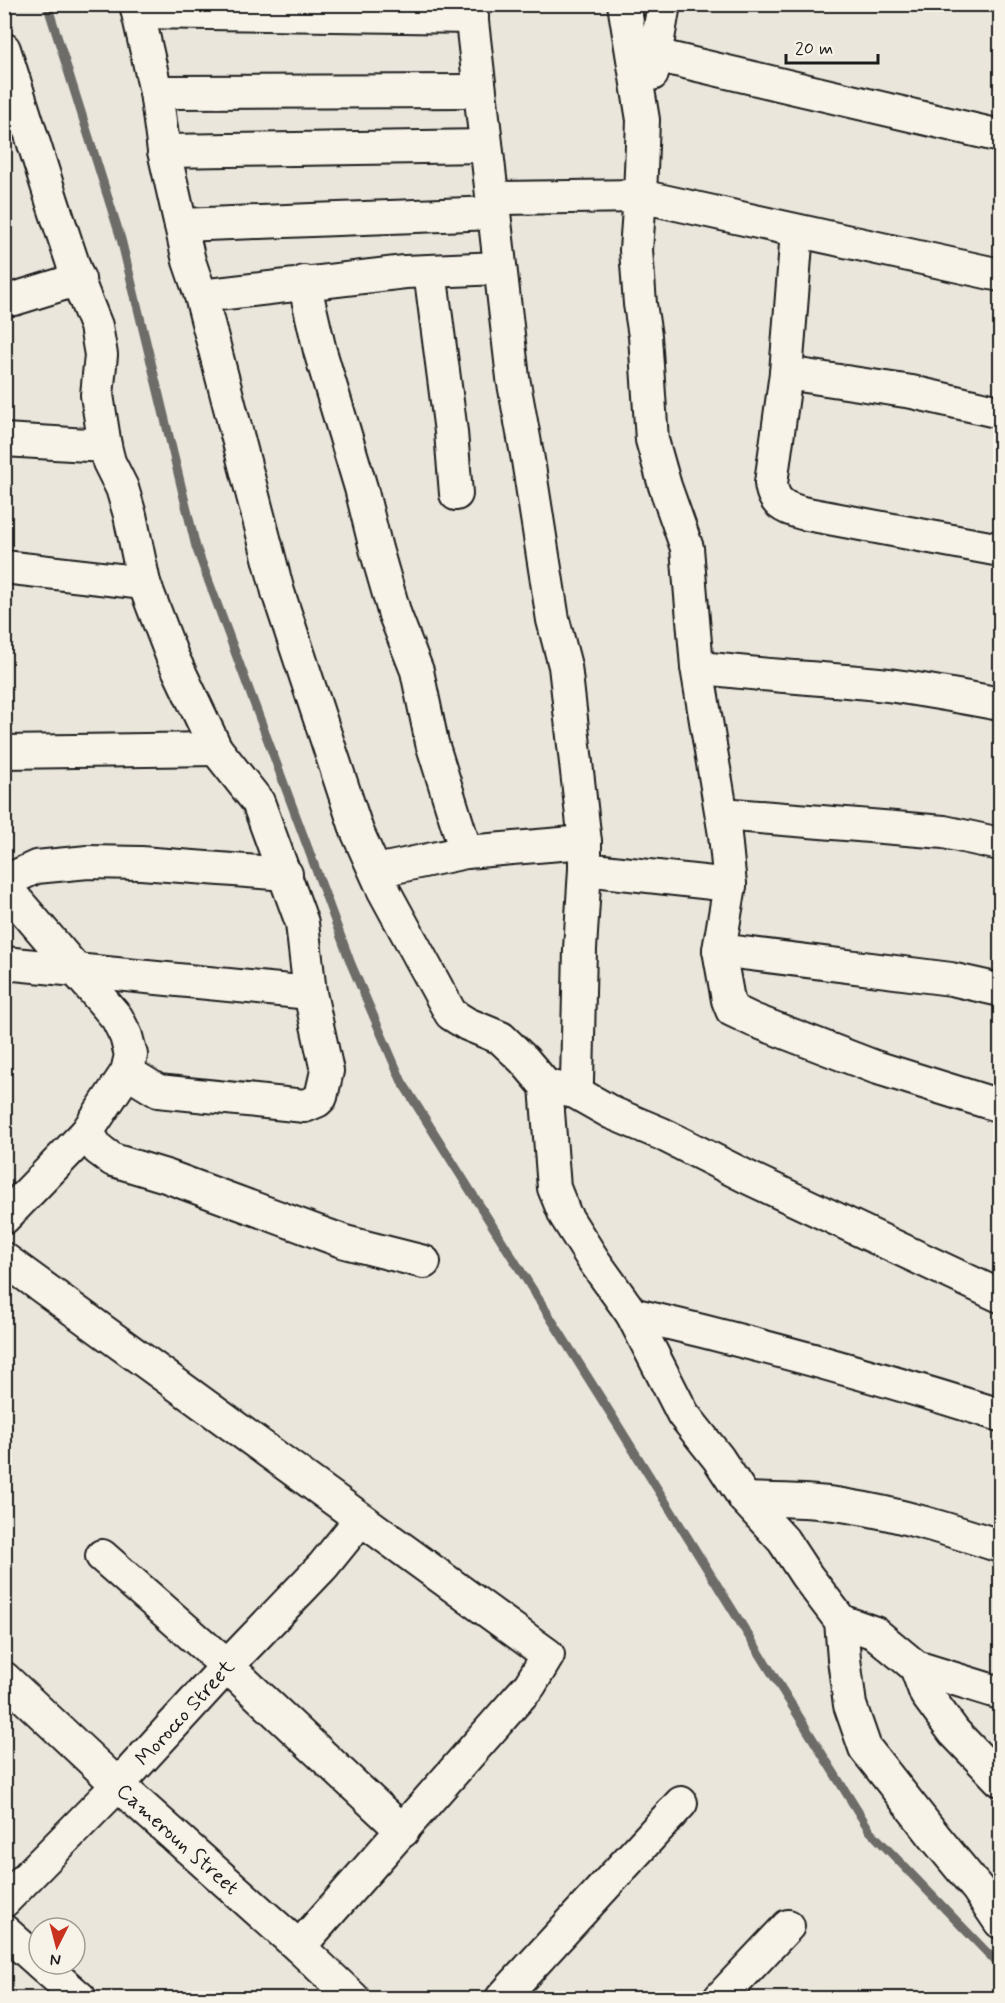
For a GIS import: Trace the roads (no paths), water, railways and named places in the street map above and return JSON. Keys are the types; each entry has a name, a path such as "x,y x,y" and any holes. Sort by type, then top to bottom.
{"street":[{"path":"624,4 643,120"},
{"path":"664,4 643,120 636,259 645,336 652,440 665,486 687,548 697,667 722,814 730,885 719,950 729,1004 734,1011 875,1067 1000,1106"},
{"path":"1000,1296 662,1134 560,1089 501,1038 467,1024 451,1014 409,937 354,821 278,592 201,296 189,261 164,151 156,92 137,8 471,11 478,90 513,378 553,620 565,666 585,855 580,950 578,1067 560,1089 554,1188 565,1215 632,1314 683,1414 718,1458 746,1499 783,1540 841,1621 874,1633 916,1667 1000,1693"},
{"path":"5,53 78,279 96,326 101,355 97,395 105,446 109,462 128,506 144,583 172,656 216,749 258,802 286,874 303,923 310,993 327,1071 321,1097 311,1105 158,1091 127,1072"},
{"path":"655,55 1000,135"},
{"path":"156,92 478,90"},
{"path":"164,151 486,146"},
{"path":"181,225 640,196 1000,275"},
{"path":"797,231 786,373 771,483 772,493 780,504 802,513 1000,550"},
{"path":"201,296 303,282 430,271 500,268"},
{"path":"430,271 452,432 456,494"},
{"path":"4,298 14,299 78,279"},
{"path":"303,282 376,549 395,615 417,671 432,743 466,852"},
{"path":"786,373 912,392 1000,412"},
{"path":"4,440 105,446"},
{"path":"4,567 144,583"},
{"path":"697,667 745,674 887,685 1000,704"},
{"path":"4,752 216,749"},
{"path":"722,814 944,832 1000,844"},
{"path":"376,871 466,852 585,855 730,885"},
{"path":"4,1218 87,1132 127,1072 131,1055 126,1036 117,1018 4,884 36,867 88,862 141,863 286,874"},
{"path":"719,950 951,979 1000,990"},
{"path":"4,963 310,993"},
{"path":"87,1132 98,1149 113,1160 165,1176 345,1242 424,1262"},
{"path":"4,1259 548,1655 530,1685 299,1947"},
{"path":"632,1314 762,1345 922,1390 1000,1415"},
{"path":"746,1499 793,1500 848,1506 936,1526 1000,1546"},
{"name":"Morocco Street","path":"4,1901 118,1785 323,1566 361,1520"},
{"path":"102,1556 227,1666 403,1831"},
{"path":"841,1621 850,1705 865,1748 977,1888 1000,1922"},
{"path":"916,1667 926,1694 954,1732 1000,1780"},
{"name":"Cameroun Street","path":"4,1678 352,1998"},
{"path":"502,1998 681,1803"},
{"path":"720,1998 788,1926"},
{"path":"4,1931 27,1951"},
{"path":"55,1976 80,1998"}],"waterway":[{"path":"47,4 121,239 196,547 351,964 402,1082 870,1831 1000,1966"}]}
